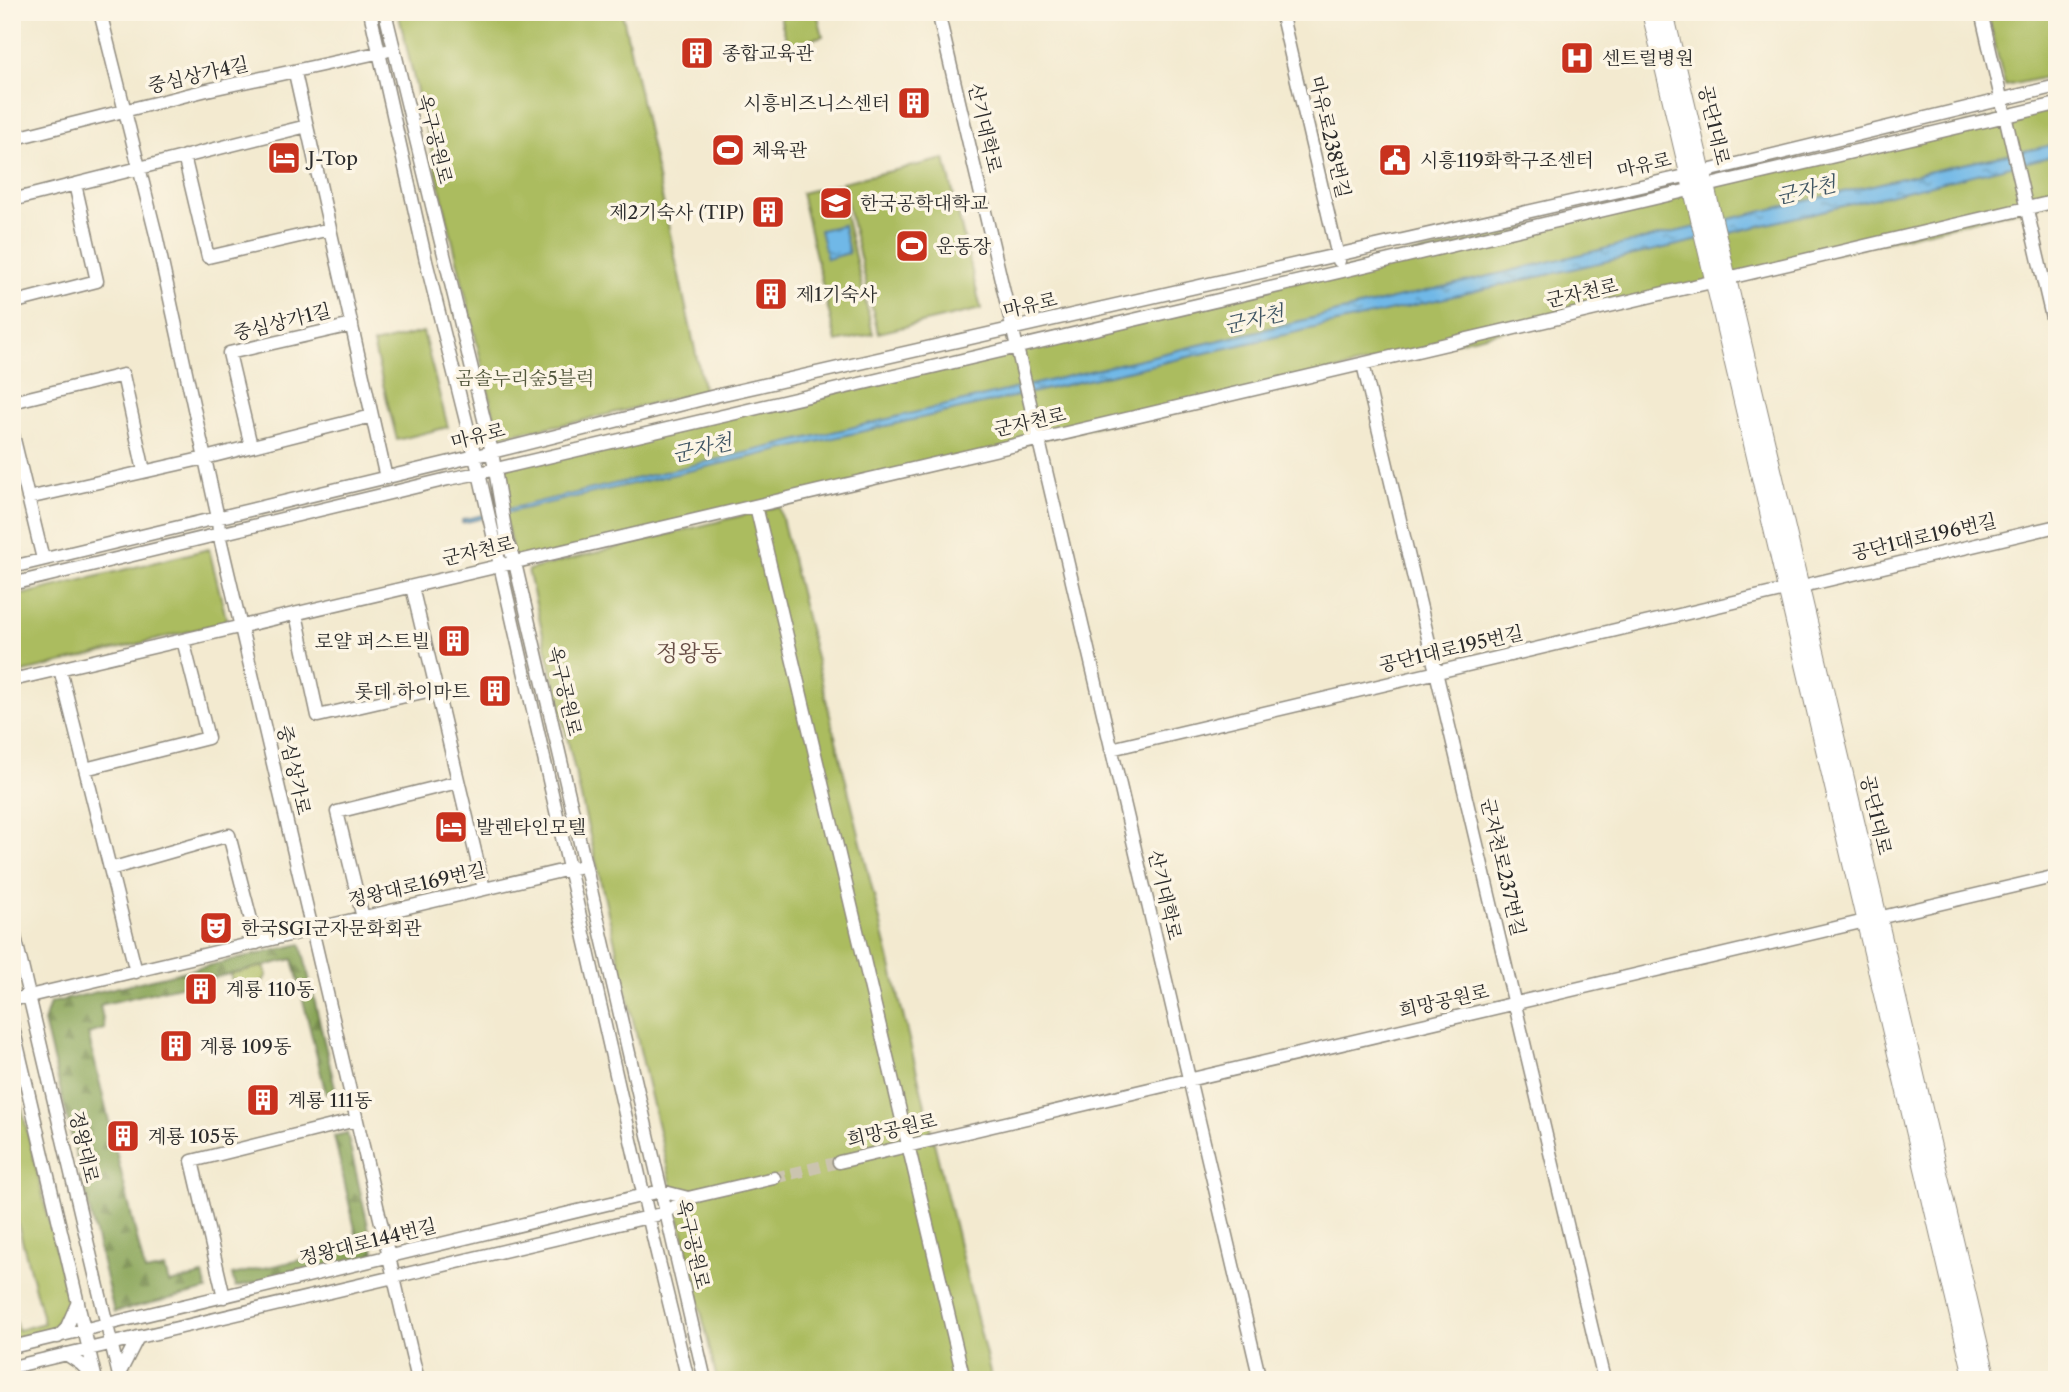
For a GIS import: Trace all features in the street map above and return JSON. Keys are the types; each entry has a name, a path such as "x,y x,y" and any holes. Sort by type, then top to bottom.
{"main road":[{"path":"1650,12 1698,181"},
{"name":"공단1대로","path":"1665,12 1716,260 1872,920 1988,1380"},
{"path":"1872,920 1973,1380"}],"street":[{"name":"중심상가로","path":"100,12 139,168 205,458 240,627 418,1380"},
{"name":"옥구공원로","path":"370,12 426,261 485,497 688,1380"},
{"name":"옥구공원로","path":"385,12 492,452 508,541 705,1380"},
{"name":"산기대학로","path":"938,12 1260,1380"},
{"name":"마유로238번길","path":"1281,12 1342,271"},
{"path":"1981,12 2057,339"},
{"name":"중심상가4길","path":"12,139 125,113 206,90 295,73 394,49"},
{"name":"중심상가1길","path":"295,73 386,478"},
{"name":"마유로","path":"12,584 1342,271 2057,86"},
{"name":"마유로","path":"12,567 475,457 719,395 1338,255 2057,104"},
{"path":"12,200 307,125"},
{"path":"184,156 208,257 330,229"},
{"path":"12,303 97,281 75,184"},
{"name":"군자천로","path":"12,680 2057,201"},
{"name":"중심상가1길","path":"251,446 229,353 352,325"},
{"name":"군자천로237번길","path":"1363,364 1604,1380"},
{"path":"12,402 122,375 144,471"},
{"path":"28,498 205,458 372,416"},
{"path":"12,431 43,559"},
{"path":"756,506 964,1380"},
{"name":"공단1대로196번길","path":"1794,588 2057,526"},
{"path":"412,587 484,889"},
{"name":"공단1대로195번길","path":"1111,749 1794,588"},
{"path":"296,614 318,716 436,689"},
{"path":"86,769 208,738 183,640"},
{"path":"60,669 136,972"},
{"path":"363,918 337,812 458,782"},
{"path":"110,869 229,835 257,943"},
{"name":"정왕대로169번길","path":"12,1000 585,866"},
{"name":"희망공원로","path":"839,1162 2057,876"},
{"name":"정왕대로","path":"12,924 119,1377"},
{"path":"12,1023 96,1380"},
{"path":"224,1297 192,1161 356,1120"},
{"path":"661,1191 688,1198 774,1178"},
{"name":"정왕대로144번길","path":"12,1347 661,1191"},
{"name":"정왕대로144번길","path":"12,1367 665,1213 688,1198"},
{"path":"58,1337 65,1329 78,1302"},
{"path":"119,1377 129,1351 138,1337"},
{"path":"66,1354 81,1364 96,1380"}],"green space":[{"name":"곰솔누리숲5블럭","path":"398,12 622,12 704,391 576,422 499,436"},
{"path":"796,12 817,12 823,36 788,45 780,17"},
{"path":"1987,12 2057,12 2057,75 2005,86"},
{"path":"2057,103 2057,201 515,563 495,469"},
{"name":"운동장","path":"945,159 981,309 878,333 842,182"},
{"path":"838,184 873,334 836,342 801,193"},
{"path":"423,332 448,427 397,440 373,344"},
{"path":"779,506 992,1380 717,1380 528,570"},
{"path":"209,549 227,622 12,675 12,597"},
{"path":"301,944 336,1091 326,1094 293,959 100,1005 105,1029 88,1034 145,1272 165,1268 169,1283 203,1275 207,1290 114,1312 44,1022 50,1003"},
{"path":"264,966 267,975 259,987 235,991 230,974"},
{"path":"12,1067 69,1305 52,1329 12,1339 14,1318 18,1330 44,1323 12,1202"},
{"path":"347,1133 375,1256 235,1287 232,1275 359,1247 334,1136"}],"water":[{"path":"2057,144 2057,155 1730,233 462,523 462,520 1940,169"},
{"path":"843,225 849,253 827,259 820,230"}],"tunnel":[{"path":"774,1178 839,1162"}],"place":[{"name":"종합교육관","path":"697,53"},
{"name":"센트럴병원","path":"1577,58"},
{"name":"시흥비즈니스센터","path":"914,103"},
{"name":"체육관","path":"728,150"},
{"name":"J-Top","path":"284,158"},
{"name":"시흥119화학구조센터","path":"1395,160"},
{"name":"한국공학대학교","path":"836,203"},
{"name":"제2기숙사 (TIP)","path":"768,212"},
{"name":"운동장","path":"912,246"},
{"name":"제1기숙사","path":"771,294"},
{"name":"로얄 퍼스트빌","path":"454,641"},
{"name":"롯데 하이마트","path":"495,691"},
{"name":"발렌타인모텔","path":"451,827"},
{"name":"한국SGI군자문화회관","path":"216,928"},
{"name":"계룡 110동","path":"201,989"},
{"name":"계룡 109동","path":"176,1046"},
{"name":"계룡 111동","path":"263,1100"},
{"name":"계룡 105동","path":"123,1136"}],"district":[{"name":"정왕동","path":"689,653"}],"water label":[{"name":"군자천","path":"1806,190"},
{"name":"군자천","path":"1254,319"},
{"name":"군자천","path":"702,448"}]}
